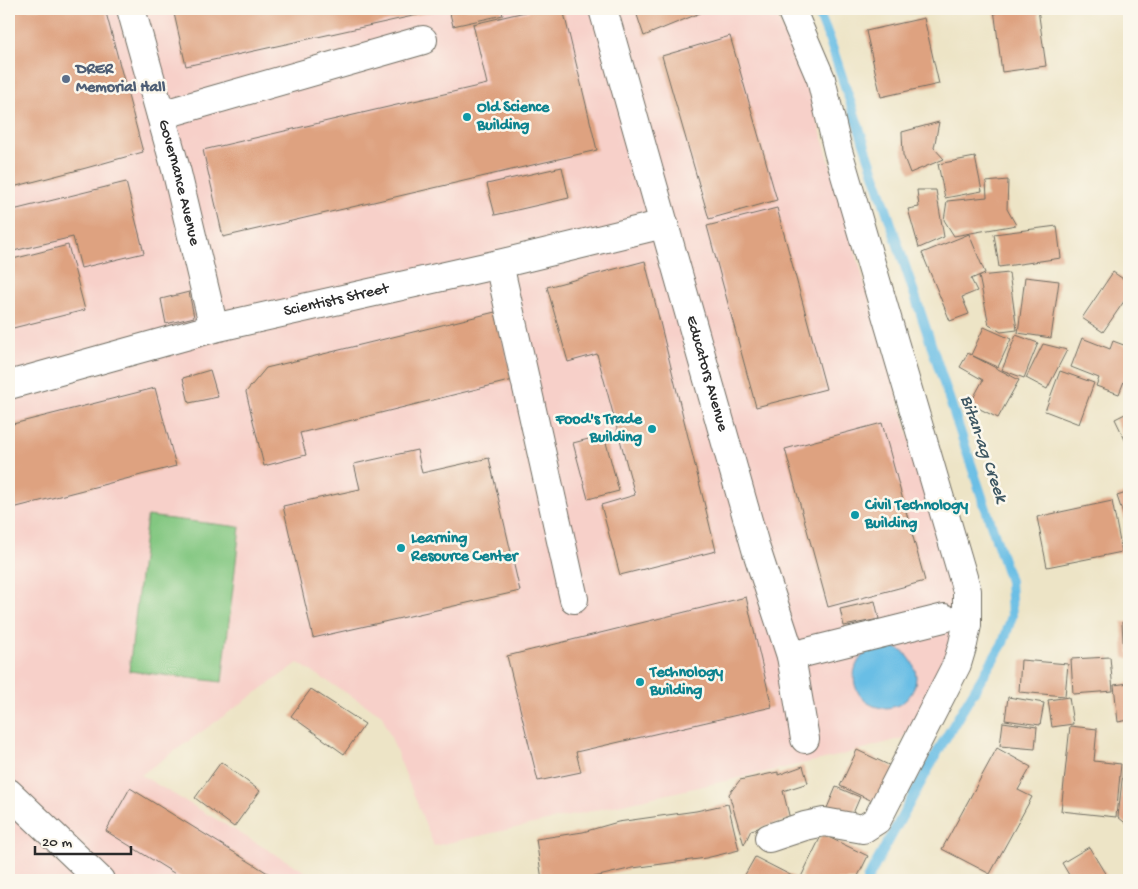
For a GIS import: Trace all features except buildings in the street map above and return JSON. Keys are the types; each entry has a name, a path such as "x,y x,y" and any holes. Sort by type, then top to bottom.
{"street":[{"name":"Governance Avenue","path":"131,9 177,173 214,328"},
{"name":"Educators Avenue","path":"604,9 756,549 792,656 805,739"},
{"path":"769,838 824,822 863,829 877,820 957,664 967,626 967,591 838,150 821,79 790,9"},
{"path":"160,116 423,40"},
{"name":"Scientists Street","path":"9,384 214,328 499,264 664,224"},
{"path":"499,264 574,598"},
{"path":"792,656 944,618"},
{"path":"9,793 100,880"}],"shaded area":[{"path":"9,9 774,9 806,81 957,601 956,660 903,738 838,756 434,846 382,715 298,663 141,775 314,877 313,880 9,880"}],"green space":[{"path":"147,516 240,527 222,682 129,671"}],"water":[{"path":"879,646 891,646 907,655 914,665 916,677 914,689 907,699 891,708 879,708 868,703 859,694 854,683 854,671 859,660 868,651"}],"waterway":[{"name":"Bitan-ag Creek","path":"817,9 829,38 1010,581 1012,616 1003,643 942,744 867,880"}],"place":[{"name":"DRER Memorial Hall","path":"66,79"},
{"name":"Old Science Building","path":"467,117"},
{"name":"Food's Trade Building","path":"652,429"},
{"name":"Civil Technology Building","path":"855,515"},
{"name":"Learning Resource Center","path":"401,548"},
{"name":"Technology Building","path":"640,682"}]}
